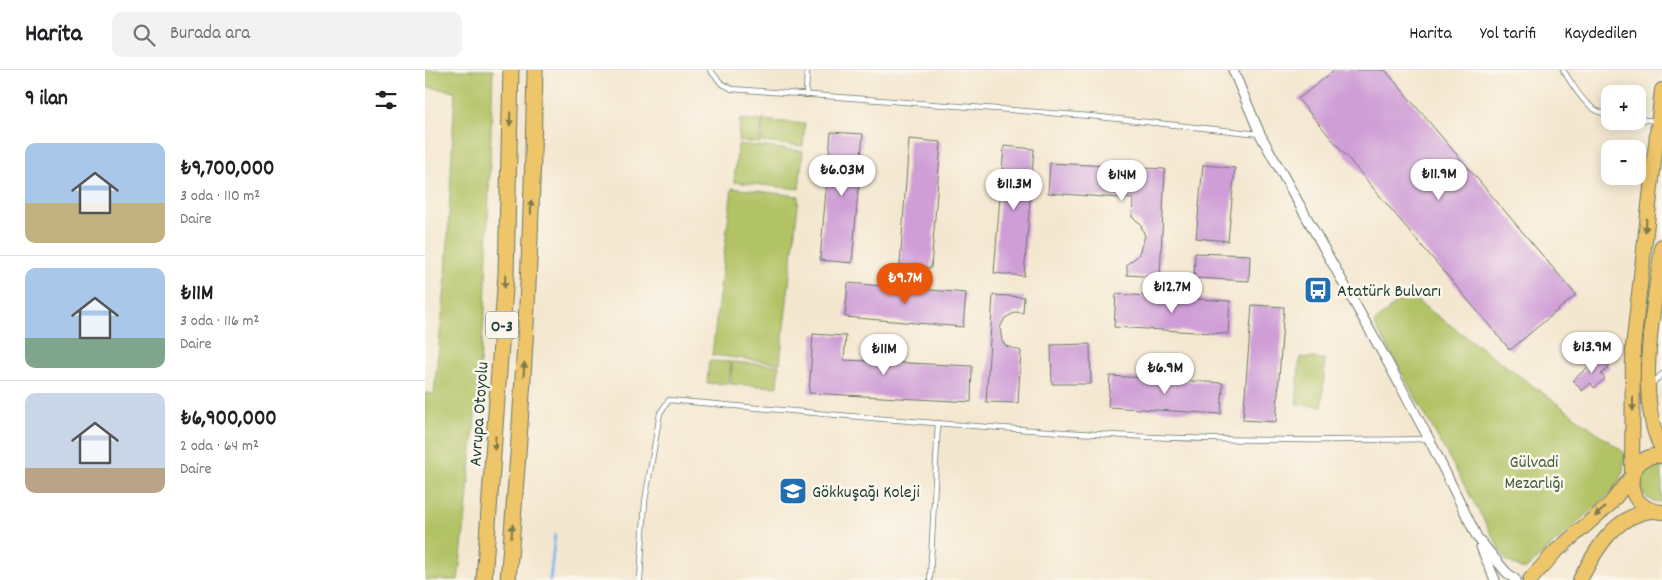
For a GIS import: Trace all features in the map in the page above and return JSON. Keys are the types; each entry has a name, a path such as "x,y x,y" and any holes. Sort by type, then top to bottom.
{"highway":[{"name":"Avrupa Otoyolu","path":"484,580 506,274 511,70"},
{"name":"O-3","path":"508,580 531,246 535,70"}],"main road":[{"path":"1662,90 1633,347 1631,485 1637,501 1657,511 1662,524"},
{"path":"1662,246 1647,388 1649,413 1655,436 1662,449"},
{"path":"1530,580 1554,553 1610,504 1641,462 1649,457 1662,456"},
{"path":"1580,580 1597,550 1618,525 1638,513 1657,511"}],"street":[{"path":"1233,70 1260,134 1429,440 1477,537 1495,580"},
{"path":"1477,537 1506,572 1516,580"}],"lane":[{"path":"710,70 721,83 733,89 1090,116 1260,134"},
{"path":"806,95 807,70"},
{"path":"1563,70 1586,104 1601,114"},
{"path":"1646,120 1658,121"},
{"path":"1647,388 1662,374"},
{"path":"640,580 645,501 660,413 669,400 1113,436 1336,441 1429,440"},
{"path":"930,580 938,423"}],"green space":[{"path":"425,70 493,70 485,310 458,580 425,580 425,393 434,394 446,277 455,91 425,87"},
{"path":"740,119 762,121 760,143 738,141"},
{"path":"763,120 805,124 803,146 762,142"},
{"path":"738,144 803,151 799,189 734,182"},
{"path":"732,188 799,196 780,363 712,355"},
{"name":"Gülvadi Mezarlığı","path":"1413,298 1625,453 1623,472 1612,492 1526,569 1521,569 1506,560 1374,323 1398,301"},
{"path":"1300,357 1325,359 1322,406 1296,404"},
{"path":"709,361 731,362 729,384 707,383"},
{"path":"732,362 779,365 777,387 731,384"},
{"path":"1662,463 1662,502 1652,501 1642,490 1640,482 1646,469 1652,464"}],"building":[{"path":"1335,70 1385,70 1576,295 1510,350 1298,99"},
{"path":"831,132 863,134 852,263 820,260"},
{"path":"909,139 941,142 931,268 900,265"},
{"path":"1004,146 1034,149 1024,276 994,273"},
{"path":"1050,163 1165,169 1160,277 1127,275 1127,264 1138,256 1145,236 1140,223 1132,217 1133,199 1048,193"},
{"path":"1203,165 1235,168 1228,241 1196,238"},
{"path":"1195,253 1250,255 1249,281 1194,278"},
{"path":"848,283 966,293 963,327 845,317"},
{"path":"1116,294 1230,301 1228,334 1114,327"},
{"path":"993,295 1024,297 1023,313 1016,312 1005,318 1000,328 1002,341 1006,346 1021,351 1018,403 986,402"},
{"path":"1252,305 1284,307 1276,422 1243,420"},
{"path":"813,334 846,336 844,360 972,366 971,402 809,393"},
{"path":"1090,344 1091,384 1052,384 1051,345"},
{"path":"1601,356 1610,367 1601,374 1605,379 1594,388 1591,383 1582,391 1573,380"},
{"path":"1110,376 1223,383 1221,414 1108,407"}],"waterway":[{"path":"550,580 555,535"}],"place":[{"name":"Atatürk Bulvarı","path":"1318,290"},
{"name":"Gökkuşağı Koleji","path":"793,491"}]}
